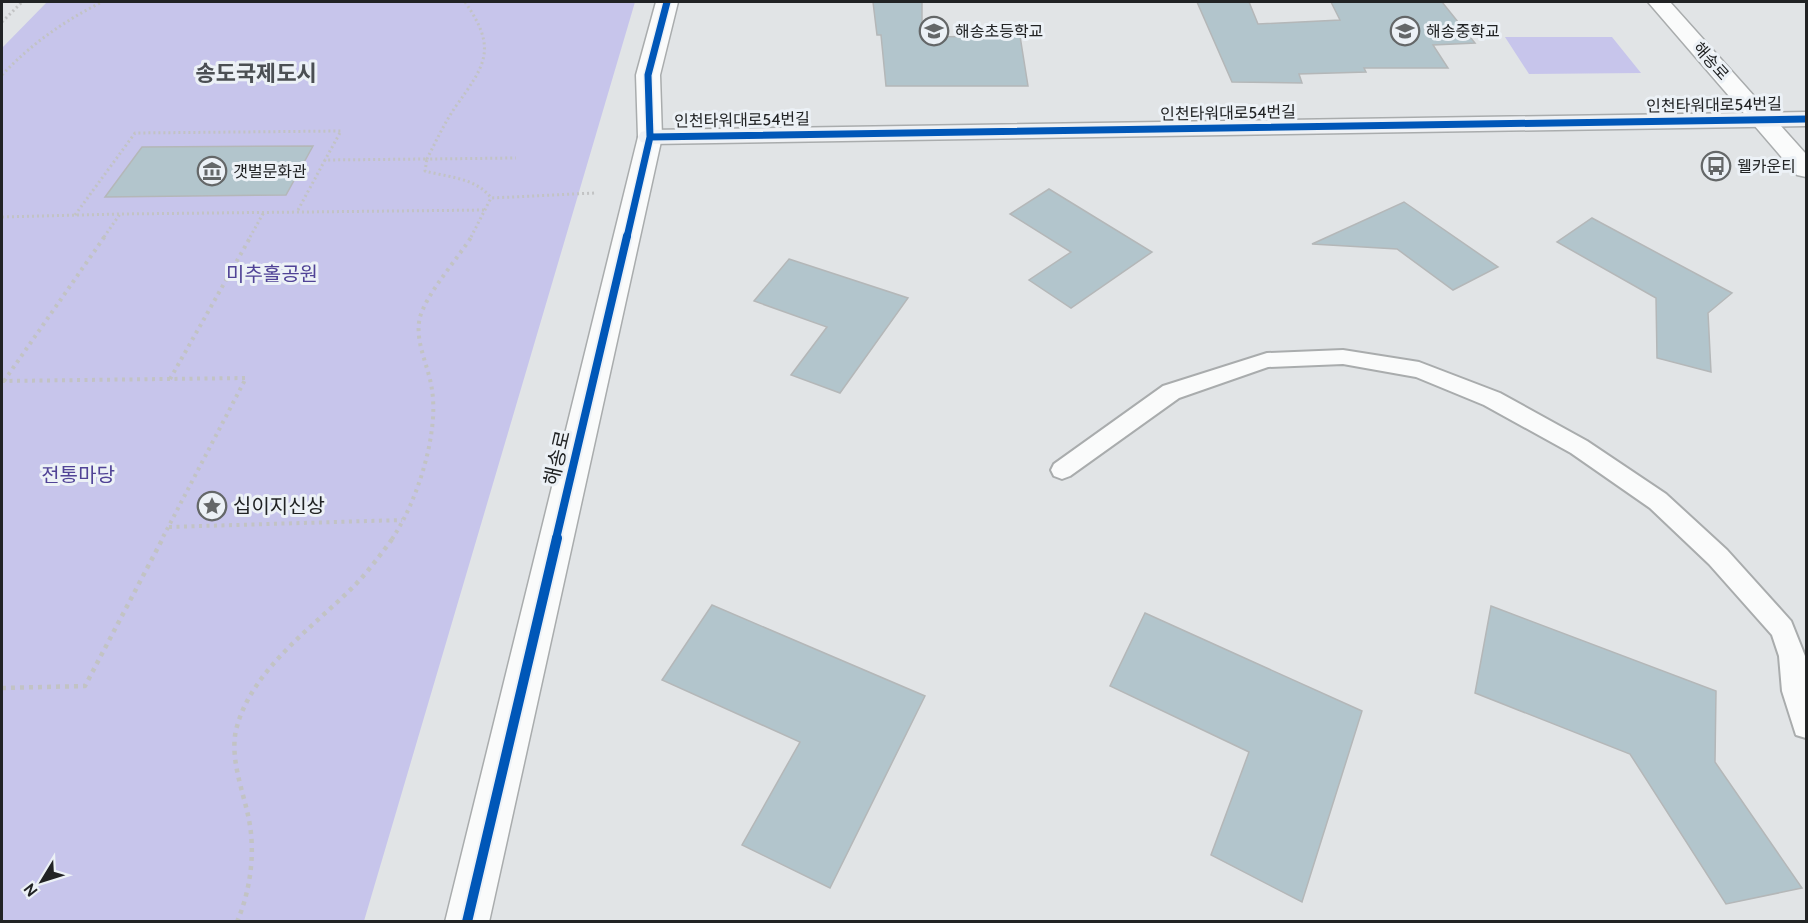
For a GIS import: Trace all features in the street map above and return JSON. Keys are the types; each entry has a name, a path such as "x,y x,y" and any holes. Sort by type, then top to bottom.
{"street":[{"name":"해송로","path":"467,921 650,137 648,75 667,2"},
{"name":"해송로","path":"1659,2 1806,169"},
{"name":"인천타워대로54번길","path":"650,137 1806,119"}],"lane":[{"path":"1062,470 1171,392 1267,360 1343,357 1419,370 1492,399 1560,436 1658,501 1718,557 1782,629 1792,656 1795,691 1806,726"}],"path":[{"path":"2,22 22,2"},
{"path":"2,75 33,43 69,18 102,2"},
{"path":"237,921 251,877 251,832 234,749 239,721 253,691 276,662 362,580 381,556 402,520 424,463 433,398 419,337 420,318 438,285 488,210 491,198 488,192 478,185 425,171 427,159 443,127 482,66 484,52 482,35 477,19 465,2"},
{"path":"75,215 135,133 341,131 297,210"},
{"path":"325,160 516,158"},
{"path":"491,198 595,193"},
{"path":"2,217 297,210 488,210"},
{"path":"170,379 264,211"},
{"path":"3,381 120,214"},
{"path":"2,688 85,686 246,378 3,381"},
{"path":"168,527 402,520"}],"green space":[{"name":"미추홀공원","path":"47,2 635,2 364,921 2,921 2,48"},
{"path":"1505,37 1612,37 1641,73 1529,74"}],"building":[{"path":"873,2 922,2 922,37 1020,36 1028,86 886,86 881,35 877,35"},
{"path":"1197,2 1249,2 1258,24 1340,20 1331,2 1442,2 1475,43 1433,45 1448,68 1364,68 1366,72 1299,74 1302,83 1232,82"},
{"name":"갯벌문화관","path":"313,146 286,195 105,197 142,147"},
{"path":"1049,189 1152,252 1071,308 1029,280 1071,252 1010,214"},
{"path":"1404,202 1498,267 1453,290 1397,249 1312,244"},
{"path":"1592,218 1732,293 1708,313 1711,372 1657,358 1656,298 1557,242"},
{"path":"789,259 908,298 840,393 791,375 827,327 754,301"},
{"path":"712,605 925,696 830,888 742,845 800,742 662,680"},
{"path":"1491,606 1716,691 1715,762 1802,888 1726,904 1630,754 1475,693"},
{"path":"1145,613 1362,711 1302,902 1211,855 1249,752 1110,686"}],"cycle path":[{"path":"467,922 650,137 648,75 667,2"},
{"path":"650,137 1806,119"}],"place":[{"name":"해송초등학교","path":"934,31"},
{"name":"해송중학교","path":"1405,31"},
{"name":"웰카운티","path":"1716,166"},
{"name":"갯벌문화관","path":"212,171"},
{"name":"십이지신상","path":"212,506"}],"district":[{"name":"송도국제도시","path":"256,73"}],"park label":[{"name":"전통마당","path":"78,475"}]}
